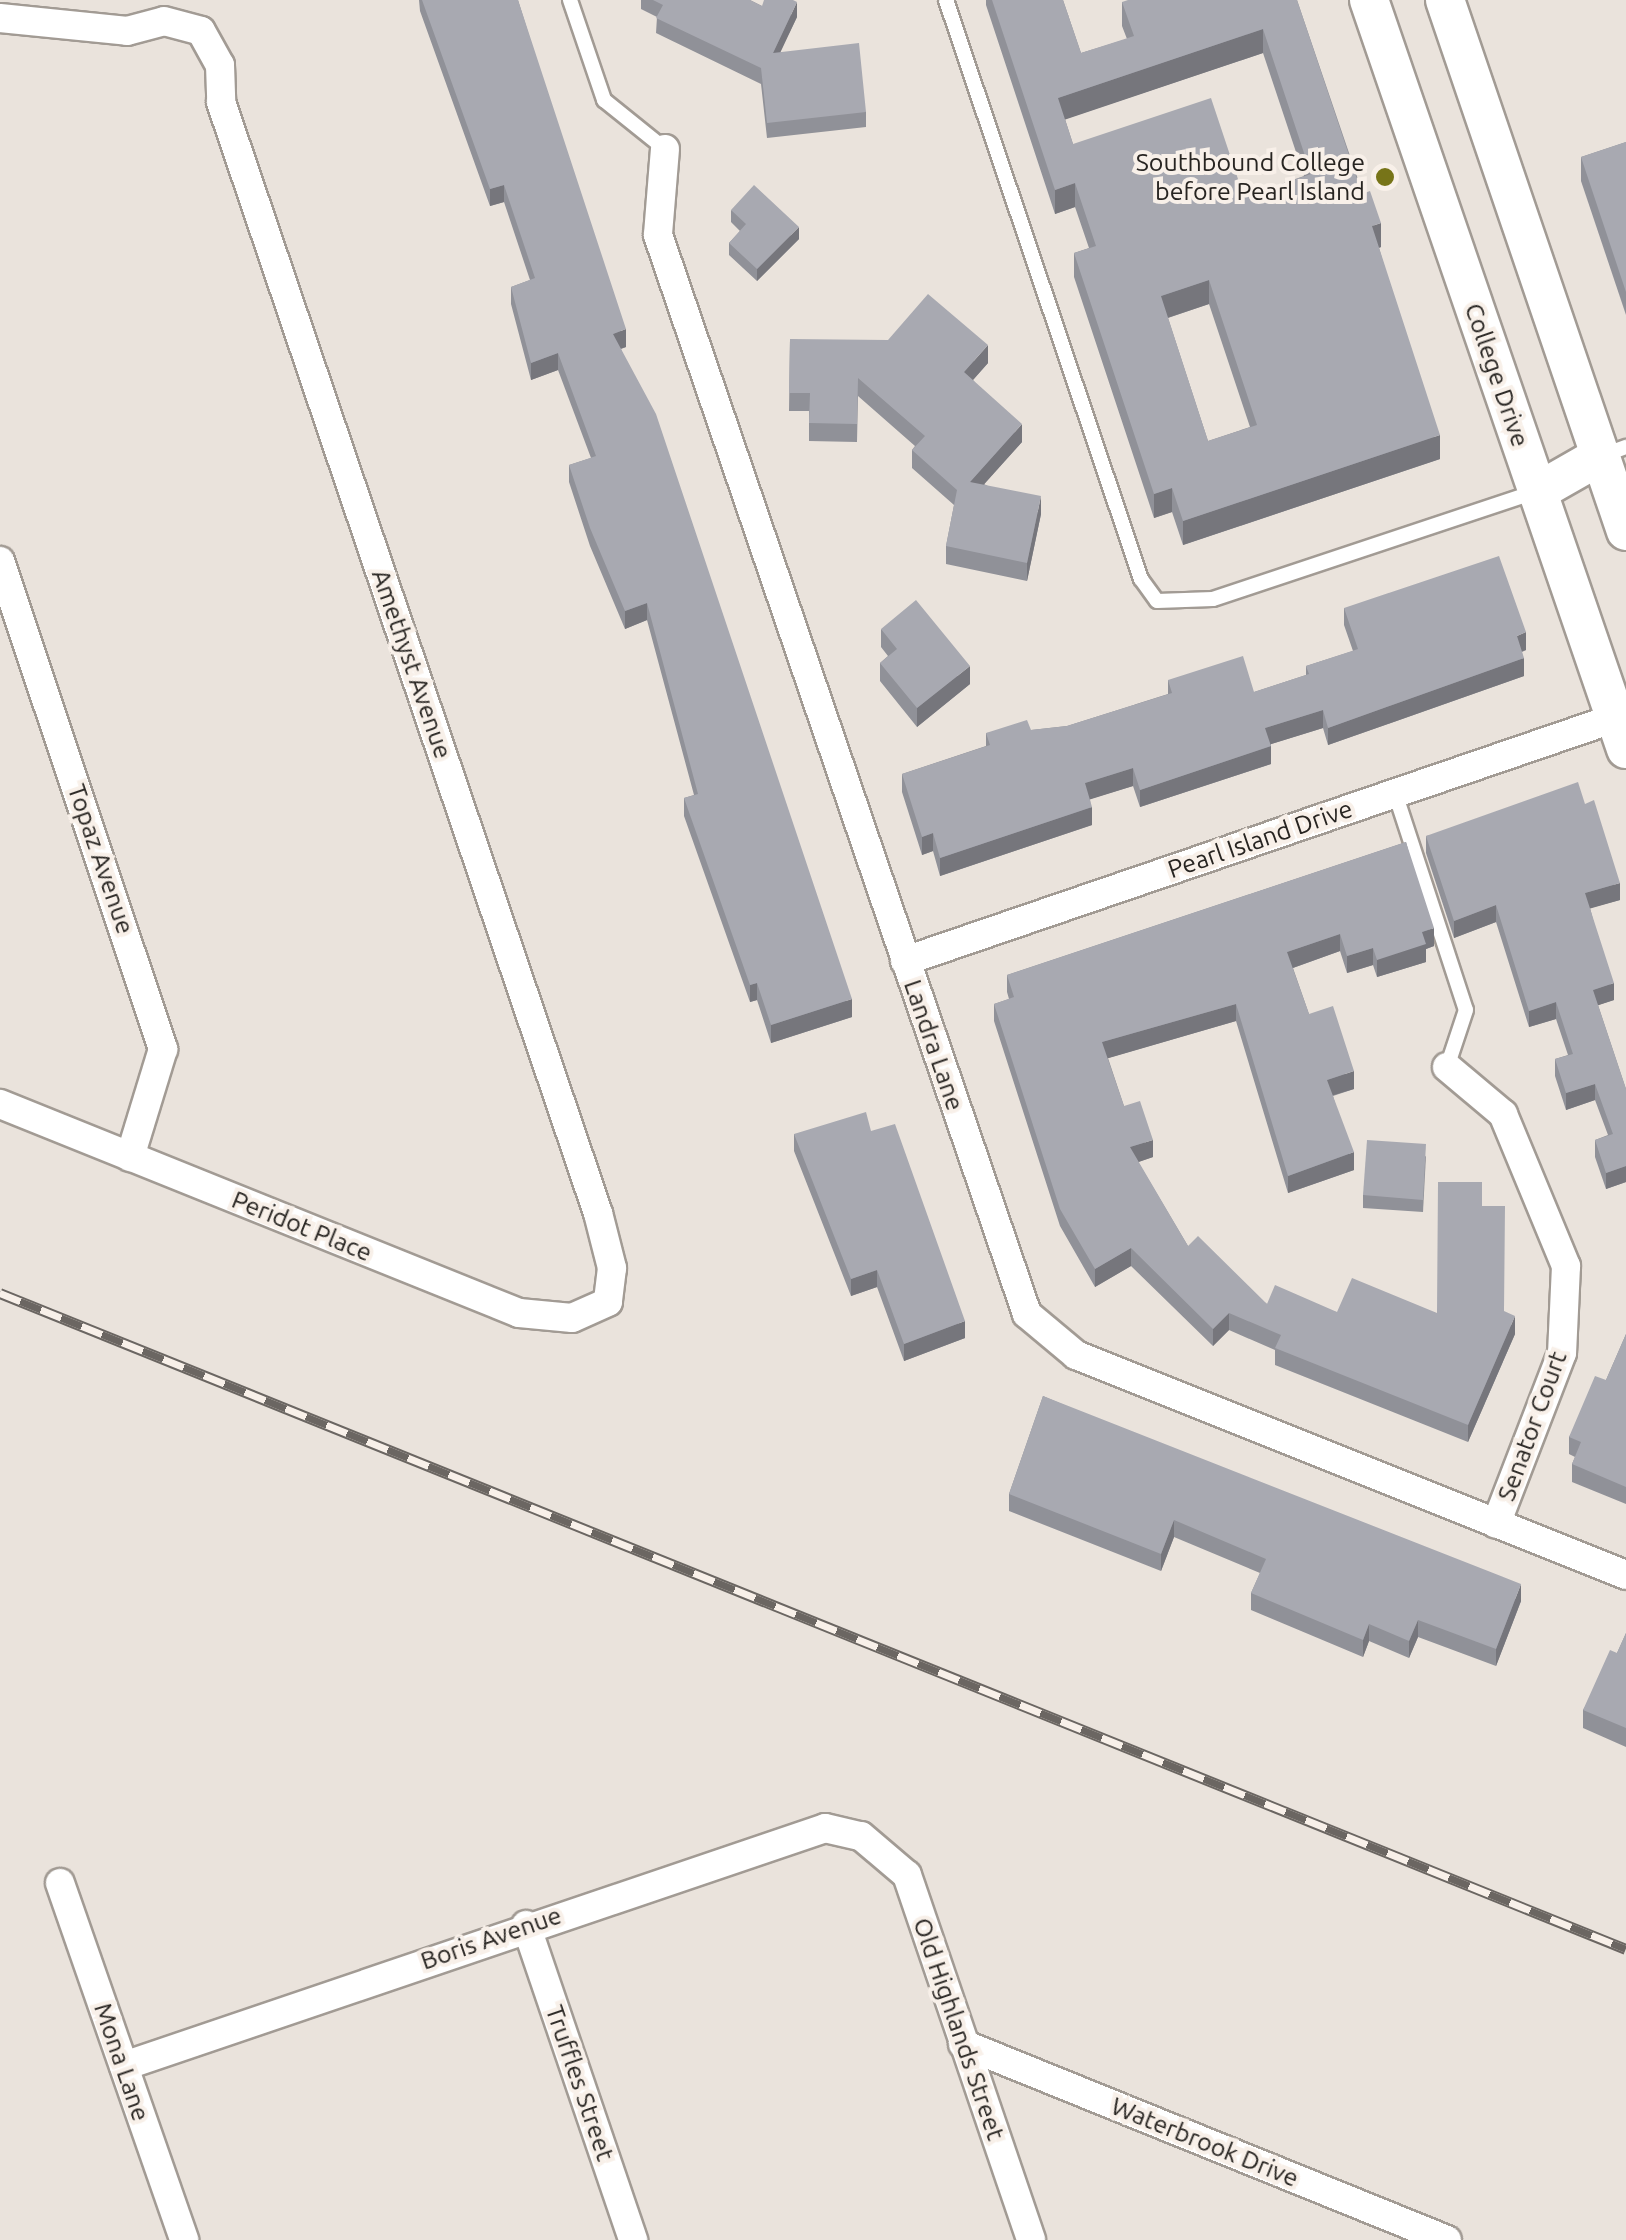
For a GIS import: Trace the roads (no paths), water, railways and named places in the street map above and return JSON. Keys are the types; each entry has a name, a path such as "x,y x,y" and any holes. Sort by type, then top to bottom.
{"main road":[{"name":"College Drive","path":"1369,0 1621,734"},
{"path":"1445,0 1613,452 1626,531"},
{"path":"1537,492 1613,452"}],"street":[{"name":"Amethyst Avenue","path":"0,18 127,32 164,21 202,31 598,1213 612,1268 608,1302"},
{"name":"Landra Lane","path":"665,149 658,235 1011,1275 1046,1338 1626,1575"},
{"name":"Topaz Avenue","path":"0,561 163,1049 130,1157"},
{"name":"Pearl Island Drive","path":"905,961 1395,793 1621,734"},
{"name":"Senator Court","path":"1447,1067 1504,1114 1566,1266 1562,1352 1496,1524"},
{"name":"Peridot Place","path":"0,1104 519,1314 572,1318 608,1302"},
{"name":"Boris Avenue","path":"124,2066 792,1834 860,1836"},
{"name":"Old Highlands Street","path":"860,1836 907,1876 1031,2240"},
{"name":"Mona Lane","path":"60,1884 184,2240"},
{"name":"Truffles Street","path":"526,1925 633,2240"},
{"name":"Waterbrook Drive","path":"963,2044 1448,2240"}],"lane":[{"path":"570,0 604,100 665,149"},
{"path":"946,0 1141,579 1156,601 1212,599 1537,492"},
{"path":"1395,793 1466,1010 1447,1067"}],"railway":[{"path":"0,1293 1626,1949"}],"place":[{"name":"Southbound College before Pearl Island","path":"1385,177"}]}
